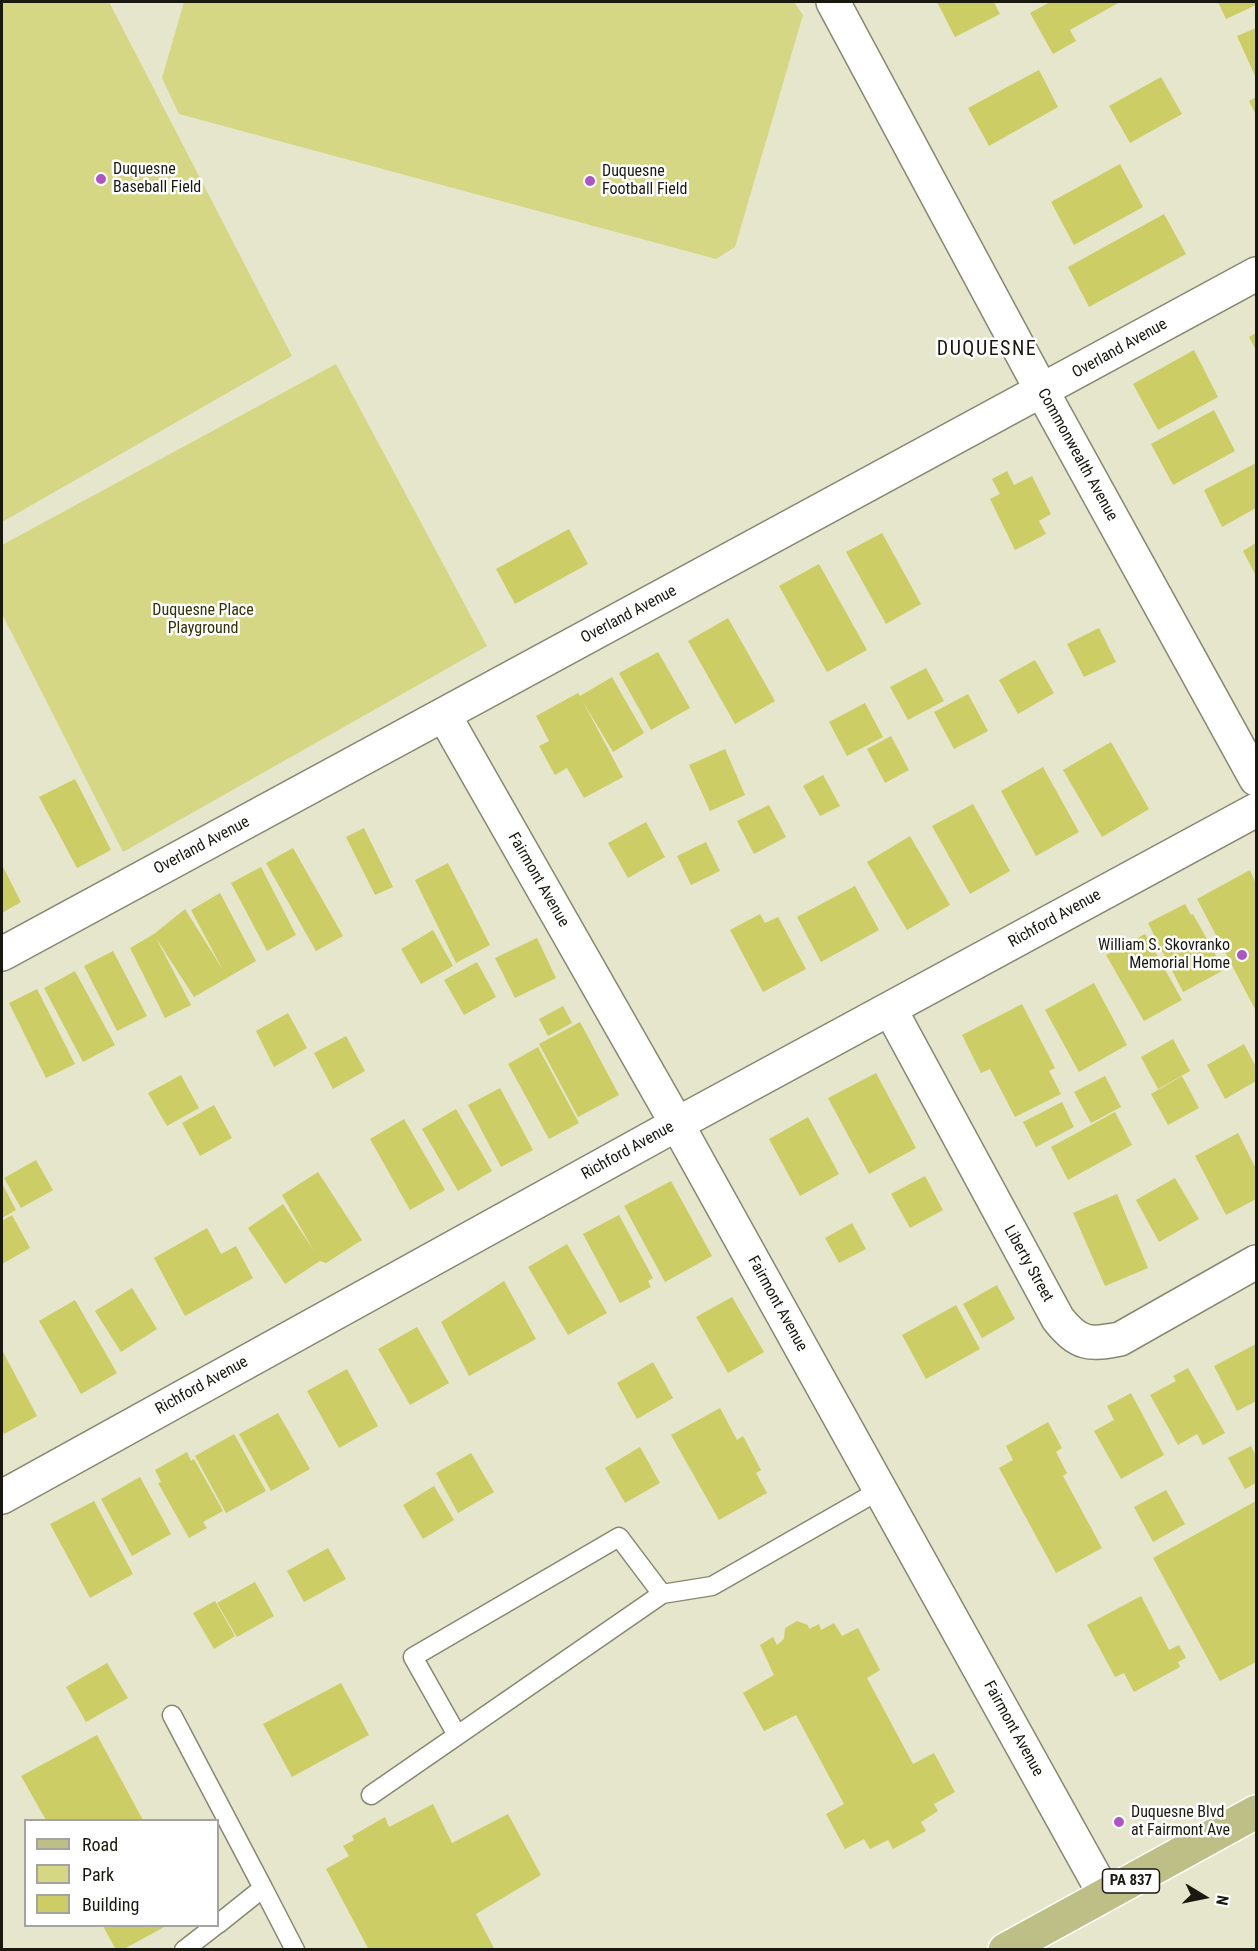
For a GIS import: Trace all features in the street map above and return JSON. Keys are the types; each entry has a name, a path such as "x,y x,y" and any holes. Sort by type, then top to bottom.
{"main road":[{"name":"PA 837","path":"1005,1950 1257,1812"}],"street":[{"name":"Commonwealth Avenue","path":"833,2 1042,391 1257,779"},
{"name":"Overland Avenue","path":"2,954 1257,274"},
{"name":"Fairmont Avenue","path":"444,715 677,1124 1105,1895"},
{"name":"Richford Avenue","path":"2,1497 677,1124 1257,810"},
{"name":"Liberty Street","path":"890,1009 1058,1319 1071,1334 1084,1342 1102,1343 1120,1340 1257,1262"}],"lane":[{"path":"371,1795 662,1594 712,1586 880,1490"},
{"path":"457,1735 413,1657 619,1537 662,1594"},
{"path":"172,1715 295,1950"},
{"path":"219,1923 263,1888"},
{"path":"184,1950 213,1927"}],"green space":[{"name":"Duquesne Baseball Field","path":"2,2 109,2 292,356 2,522"},
{"name":"Duquesne Football Field","path":"184,2 794,2 803,15 735,247 716,259 179,114 162,78"},
{"name":"Duquesne Place Playground","path":"336,364 487,646 123,852 2,614 2,545"}],"building":[{"path":"937,2 994,2 1000,14 955,37"},
{"path":"1050,2 1120,2 1070,30 1076,41 1053,54 1030,13"},
{"path":"1218,2 1256,2 1256,5 1226,19"},
{"path":"1256,28 1256,78 1237,36"},
{"path":"1039,70 1058,107 989,146 968,108"},
{"path":"1161,77 1182,114 1130,143 1109,106"},
{"path":"1256,97 1256,115 1249,101"},
{"path":"1120,164 1143,207 1074,245 1051,202"},
{"path":"1164,214 1186,254 1089,307 1068,267"},
{"path":"1256,333 1256,350 1249,337"},
{"path":"1194,350 1218,397 1158,430 1133,384"},
{"path":"1214,410 1235,451 1173,485 1151,444"},
{"path":"1256,463 1256,508 1222,527 1204,490"},
{"path":"1007,471 1014,485 1032,476 1051,514 1039,521 1046,534 1015,550 990,499 1000,494 992,479"},
{"path":"569,529 588,564 515,604 496,569"},
{"path":"882,533 921,604 886,624 846,552"},
{"path":"1256,543 1256,576 1243,551"},
{"path":"819,564 867,650 827,672 779,586"},
{"path":"728,618 775,701 735,724 688,641"},
{"path":"1099,628 1116,662 1084,677 1067,644"},
{"path":"658,652 690,708 651,730 619,673"},
{"path":"1035,660 1054,693 1018,714 999,680"},
{"path":"926,668 944,701 908,720 890,687"},
{"path":"612,677 644,733 613,752 582,700 623,777 584,798 567,768 555,775 539,746 549,741 536,716 578,693 580,696"},
{"path":"968,694 988,731 954,749 934,712"},
{"path":"865,703 883,737 847,756 829,722"},
{"path":"891,736 909,770 885,783 867,749"},
{"path":"1111,742 1149,809 1102,837 1063,770"},
{"path":"725,749 745,795 710,811 689,765"},
{"path":"1043,767 1079,832 1036,856 1001,791"},
{"path":"823,775 840,806 820,816 803,786"},
{"path":"75,779 111,850 77,868 39,797"},
{"path":"973,804 1010,871 970,894 932,826"},
{"path":"769,805 786,837 754,854 737,821"},
{"path":"646,822 665,857 628,878 608,843"},
{"path":"364,828 393,887 375,895 346,837"},
{"path":"910,836 950,905 907,930 867,862"},
{"path":"706,842 720,871 691,885 677,856"},
{"path":"293,848 343,936 316,951 266,863"},
{"path":"448,863 490,945 456,963 415,880"},
{"path":"2,865 21,902 2,913"},
{"path":"261,867 296,935 267,951 231,883"},
{"name":"William S. Skovranko Memorial Home","path":"1250,870 1256,884 1256,1011 1197,899"},
{"path":"855,886 879,930 821,962 797,917"},
{"path":"220,893 256,961 194,997 156,938 191,1005 165,1018 130,948 154,934 185,909 223,970 191,910"},
{"path":"1185,904 1191,915 1193,914 1224,970 1183,992 1148,923"},
{"path":"760,914 765,923 778,917 806,969 763,992 730,930"},
{"path":"433,930 453,966 421,984 401,949"},
{"path":"1145,934 1182,1000 1144,1021 1106,955"},
{"path":"537,938 556,978 515,998 495,958"},
{"path":"113,951 147,1016 117,1031 84,966"},
{"path":"477,962 496,997 464,1015 444,980"},
{"path":"75,971 115,1045 83,1062 44,988"},
{"path":"1094,983 1127,1045 1079,1072 1045,1010"},
{"path":"37,989 75,1064 46,1078 9,1003"},
{"path":"1022,1004 1055,1068 1049,1071 1061,1094 1015,1117 990,1069 981,1073 962,1035"},
{"path":"563,1006 572,1023 548,1036 539,1019"},
{"path":"288,1013 307,1048 274,1067 256,1031"},
{"path":"580,1022 619,1095 578,1117 539,1044"},
{"path":"346,1036 365,1071 333,1089 314,1053"},
{"path":"1173,1039 1190,1071 1158,1089 1141,1057"},
{"path":"1244,1044 1256,1067 1256,1081 1225,1099 1207,1065"},
{"path":"538,1047 579,1123 549,1139 508,1064"},
{"path":"876,1073 916,1148 869,1174 828,1098"},
{"path":"181,1075 199,1108 167,1126 148,1093"},
{"path":"1105,1076 1121,1107 1091,1123 1074,1092"},
{"path":"1182,1076 1199,1108 1168,1125 1151,1094"},
{"path":"500,1088 533,1150 501,1167 468,1105"},
{"path":"1062,1102 1074,1127 1036,1147 1023,1122"},
{"path":"214,1105 232,1138 200,1156 182,1123"},
{"path":"456,1109 492,1171 458,1191 422,1129"},
{"path":"1115,1112 1132,1145 1068,1180 1051,1147"},
{"path":"808,1117 839,1174 800,1196 769,1139"},
{"path":"404,1119 445,1190 410,1210 370,1139"},
{"path":"1238,1133 1256,1169 1256,1199 1226,1215 1195,1156"},
{"path":"36,1160 53,1190 21,1208 4,1178"},
{"path":"318,1172 362,1240 326,1263 320,1261 285,1284 248,1228 283,1204 314,1251 282,1195"},
{"path":"925,1176 943,1210 910,1228 891,1194"},
{"path":"1175,1178 1199,1219 1159,1242 1136,1200"},
{"path":"671,1181 712,1256 665,1282 624,1206"},
{"path":"2,1183 16,1210 2,1218"},
{"path":"1117,1194 1148,1268 1105,1286 1073,1213"},
{"path":"12,1215 30,1248 2,1264 2,1221"},
{"path":"619,1215 653,1278 648,1281 651,1287 620,1303 583,1234"},
{"path":"852,1223 866,1249 839,1263 825,1238"},
{"path":"207,1228 221,1254 236,1246 253,1278 185,1316 154,1258"},
{"path":"567,1244 607,1313 568,1335 528,1267"},
{"path":"504,1281 536,1339 469,1376 441,1322"},
{"path":"997,1285 1015,1319 982,1338 963,1304"},
{"path":"132,1288 157,1329 121,1352 95,1311"},
{"path":"732,1297 764,1352 728,1373 696,1317"},
{"path":"75,1300 117,1373 81,1394 39,1321"},
{"path":"956,1305 980,1349 926,1379 902,1335"},
{"path":"417,1327 449,1383 410,1405 378,1349"},
{"path":"1256,1344 1256,1401 1237,1411 1214,1366"},
{"path":"2,1350 37,1416 4,1434 2,1430"},
{"path":"653,1362 673,1398 637,1419 617,1383"},
{"path":"1188,1368 1225,1433 1203,1445 1197,1434 1178,1445 1150,1395 1176,1381 1173,1376"},
{"path":"347,1369 378,1426 339,1448 307,1391"},
{"path":"1131,1393 1164,1455 1121,1479 1094,1431 1114,1420 1107,1406"},
{"path":"720,1408 737,1440 743,1436 761,1470 756,1473 767,1493 719,1520 671,1435"},
{"path":"278,1413 310,1469 271,1491 239,1434"},
{"path":"1048,1422 1062,1448 1056,1452 1067,1473 1063,1476 1102,1548 1056,1573 999,1468 1013,1460 1006,1446"},
{"path":"234,1434 266,1491 226,1513 195,1456"},
{"path":"1251,1446 1256,1456 1256,1483 1245,1489 1228,1458"},
{"path":"640,1447 660,1483 625,1503 605,1468"},
{"path":"187,1452 191,1461 194,1459 223,1511 203,1522 207,1528 189,1538 158,1483 161,1482 155,1470"},
{"path":"471,1453 494,1492 458,1513 436,1473"},
{"path":"140,1477 171,1534 132,1556 101,1499"},
{"path":"434,1486 454,1520 423,1539 403,1505"},
{"path":"1166,1490 1185,1524 1153,1542 1134,1507"},
{"path":"94,1501 133,1574 90,1598 50,1524"},
{"path":"1256,1501 1256,1662 1220,1681 1153,1558"},
{"path":"328,1548 346,1579 304,1602 287,1571"},
{"path":"255,1582 274,1616 237,1637 217,1603"},
{"path":"1141,1596 1169,1650 1179,1645 1186,1658 1178,1662 1180,1667 1134,1692 1124,1673 1115,1677 1087,1625"},
{"path":"215,1601 235,1636 214,1649 193,1613"},
{"path":"797,1621 808,1625 809,1629 819,1624 821,1630 834,1623 842,1636 858,1628 880,1670 867,1678 913,1764 934,1753 955,1792 934,1804 938,1811 921,1822 926,1831 893,1849 888,1840 870,1849 864,1839 845,1849 826,1814 844,1804 796,1715 764,1731 743,1693 774,1675 760,1645 773,1637 777,1645 784,1639 785,1628"},
{"path":"107,1663 128,1698 86,1722 66,1687"},
{"path":"341,1683 369,1735 292,1777 263,1724"},
{"path":"97,1735 142,1819 45,1819 21,1776"},
{"path":"433,1804 452,1843 508,1814 541,1875 476,1914 495,1950 369,1950 326,1869 349,1856 343,1846 354,1840 352,1836 385,1817 389,1827"},
{"path":"104,1927 164,1927 122,1950 116,1950"}],"place":[{"name":"Duquesne Baseball Field","path":"101,179"},
{"name":"Duquesne Football Field","path":"590,181"},
{"name":"William S. Skovranko Memorial Home","path":"1242,955"},
{"name":"Duquesne Blvd at Fairmont Ave","path":"1119,1822"}],"district":[{"name":"DUQUESNE","path":"987,350"}]}
